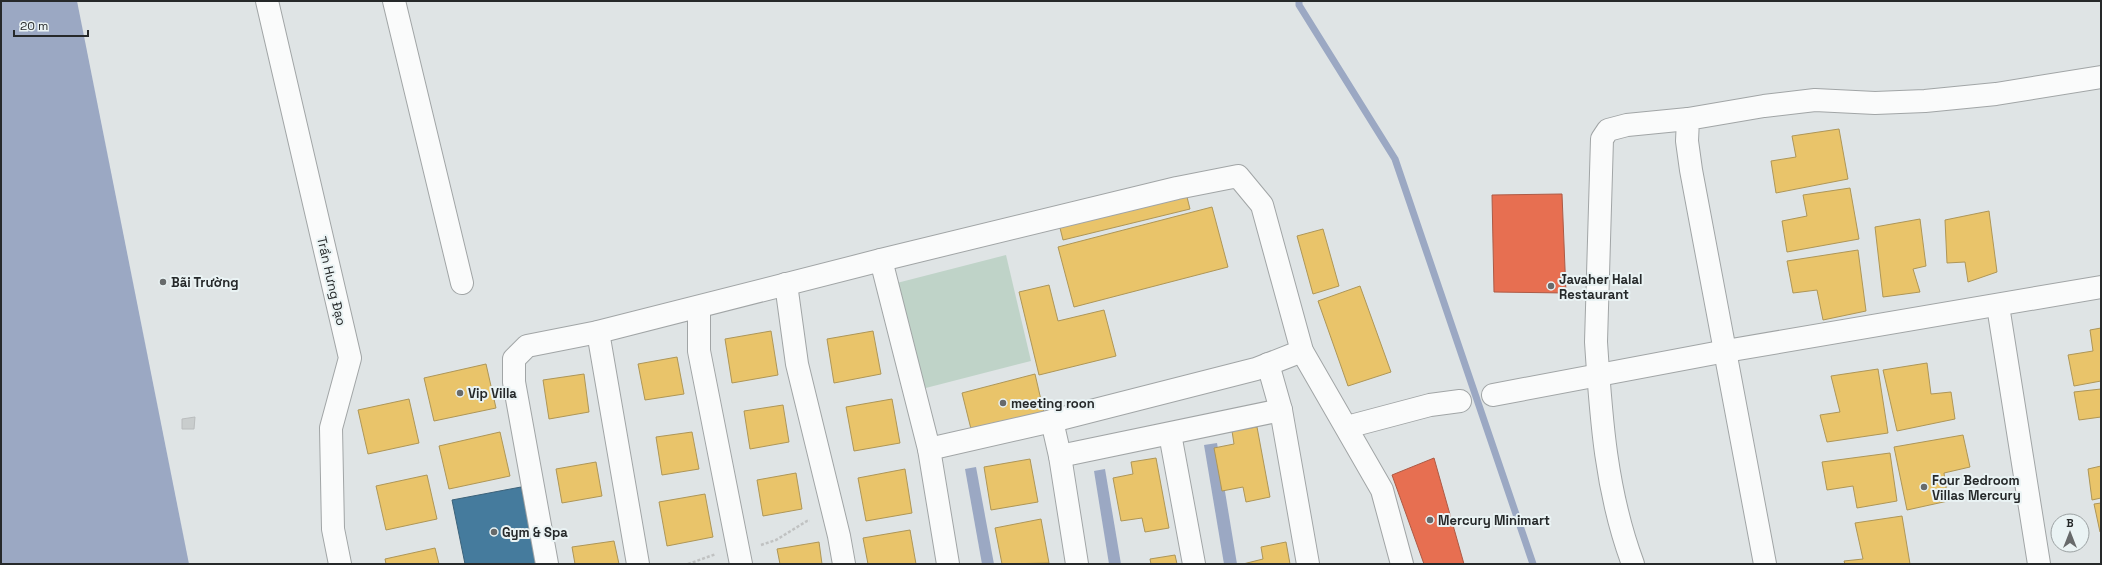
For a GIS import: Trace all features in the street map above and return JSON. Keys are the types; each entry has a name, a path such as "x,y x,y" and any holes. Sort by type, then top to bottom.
{"street":[{"name":"Trần Hưng Đạo","path":"267,1 350,358 331,428 333,529 340,564"},
{"path":"394,1 462,283"},
{"path":"1633,564 1621,532 1604,445 1596,342 1602,139 1608,130 1627,125 1688,119 1764,106 1815,100 1875,102 1925,101 1996,94 2101,77"},
{"path":"1688,119 1687,141 1691,170 1765,564"},
{"path":"547,564 514,382 514,359 527,346 598,332 881,260 1177,188 1238,176 1262,205 1302,351 1382,490 1402,564"},
{"path":"881,260 929,449 948,564"},
{"path":"786,284 797,364 844,564"},
{"path":"1493,395 1726,351 1998,306 2101,287"},
{"path":"1998,306 2039,564"},
{"path":"699,307 699,351 740,558"},
{"path":"598,332 638,564"},
{"path":"929,449 1052,421 1256,369 1302,351"},
{"path":"1268,364 1281,410 1308,564"},
{"path":"1347,427 1430,405 1460,401"},
{"path":"1060,456 1281,410"},
{"path":"1052,421 1060,456 1077,564"},
{"path":"1170,434 1194,564"}],"path":[{"path":"740,558 776,540 807,521 826,521 836,525"}],"green space":[{"path":"1006,255 1031,361 918,390 893,284"}],"water":[{"path":"1,1 77,1 189,564 1,564"},
{"path":"1217,443 1237,564 1224,564 1204,445"},
{"path":"976,467 994,564 982,564 965,469"},
{"path":"1105,469 1121,564 1109,564 1094,471"}],"building: Nhà ở":[{"path":"1839,129 1848,179 1776,193 1771,161 1796,157 1792,136"},
{"path":"1850,188 1859,239 1787,252 1782,221 1807,216 1803,195"},
{"path":"1186,193 1190,209 1063,240 1059,224"},
{"path":"1212,207 1228,267 1074,307 1058,247"},
{"path":"1989,211 1997,272 1968,282 1965,262 1947,263 1945,220"},
{"path":"1920,219 1926,266 1913,269 1920,292 1883,297 1875,227"},
{"path":"1323,229 1339,286 1313,294 1297,236"},
{"path":"1858,250 1866,311 1823,320 1817,290 1793,293 1787,261"},
{"path":"1049,285 1058,321 1104,310 1116,356 1039,375 1019,292"},
{"path":"1360,286 1391,372 1348,386 1318,301"},
{"path":"2101,328 2101,381 2074,386 2068,355 2093,351 2090,330"},
{"path":"771,331 778,375 732,383 725,339"},
{"path":"873,331 881,374 834,383 827,339"},
{"path":"677,357 684,394 645,400 638,364"},
{"path":"1927,363 1931,394 1951,392 1955,419 1897,431 1883,370"},
{"name":"Vip Villa","path":"486,364 496,408 434,421 424,378"},
{"path":"1878,369 1888,433 1827,442 1820,415 1840,412 1831,376"},
{"path":"584,374 589,412 549,419 543,380"},
{"name":"meeting roon","path":"1035,374 1044,413 972,433 962,393"},
{"path":"2101,389 2101,417 2079,420 2074,392"},
{"path":"409,399 419,443 368,454 358,410"},
{"path":"892,399 900,443 854,451 846,407"},
{"path":"783,405 789,442 750,449 744,411"},
{"path":"1257,427 1270,497 1246,502 1243,487 1222,491 1214,448 1234,444 1232,431"},
{"name":"Vip Villa","path":"500,432 510,476 449,489 439,446"},
{"path":"692,432 699,469 662,475 656,437"},
{"name":"Four Bedroom Villas Mercury","path":"1963,435 1970,467 1944,473 1948,501 1907,510 1894,447"},
{"name":"Four Bedroom Villas Mercury","path":"1890,453 1897,501 1857,508 1853,486 1827,490 1822,462"},
{"path":"1156,458 1169,528 1145,532 1142,518 1121,521 1113,478 1133,474 1131,462"},
{"path":"1030,459 1038,502 991,510 984,467"},
{"path":"596,462 602,496 562,503 556,469"},
{"path":"2101,466 2101,498 2092,500 2088,469"},
{"path":"905,469 912,513 866,521 858,478"},
{"path":"796,473 802,509 763,516 757,480"},
{"path":"427,475 437,519 386,530 376,486"},
{"path":"705,494 713,537 667,546 659,502"},
{"path":"2101,503 2101,532 2100,532 2094,504"},
{"name":"Four Bedroom Villas Mercury","path":"1902,516 1910,564 1845,564 1844,561 1863,559 1855,523"},
{"path":"1041,519 1049,563 1002,564 995,528"},
{"path":"910,530 916,564 868,564 863,538"},
{"path":"614,541 619,564 575,564 572,547"},
{"path":"819,542 822,564 780,564 777,549"},
{"path":"1286,542 1290,564 1243,564 1263,559 1261,547"},
{"path":"435,548 439,564 386,564 385,559"},
{"path":"1175,555 1177,564 1151,564 1150,559"}],"building: Cửa hàng":[{"path":"1562,194 1566,293 1494,292 1492,195"},
{"name":"Mercury Minimart","path":"1434,458 1464,564 1424,564 1392,475"}],"building: Công cộng":[{"name":"Gym & Spa","path":"521,487 537,564 465,564 452,500"}],"building: Khác":[{"path":"195,417 194,429 182,429 182,419"}],"waterway":[{"path":"1299,1 1299,5 1395,159 1533,564"}],"place":[{"name":"Bãi Trường","path":"163,282"},
{"name":"Javaher Halal Restaurant","path":"1551,286"},
{"name":"Vip Villa","path":"460,393"},
{"name":"meeting roon","path":"1003,403"},
{"name":"Four Bedroom Villas Mercury","path":"1924,487"},
{"name":"Mercury Minimart","path":"1430,520"},
{"name":"Gym & Spa","path":"494,532"}]}
